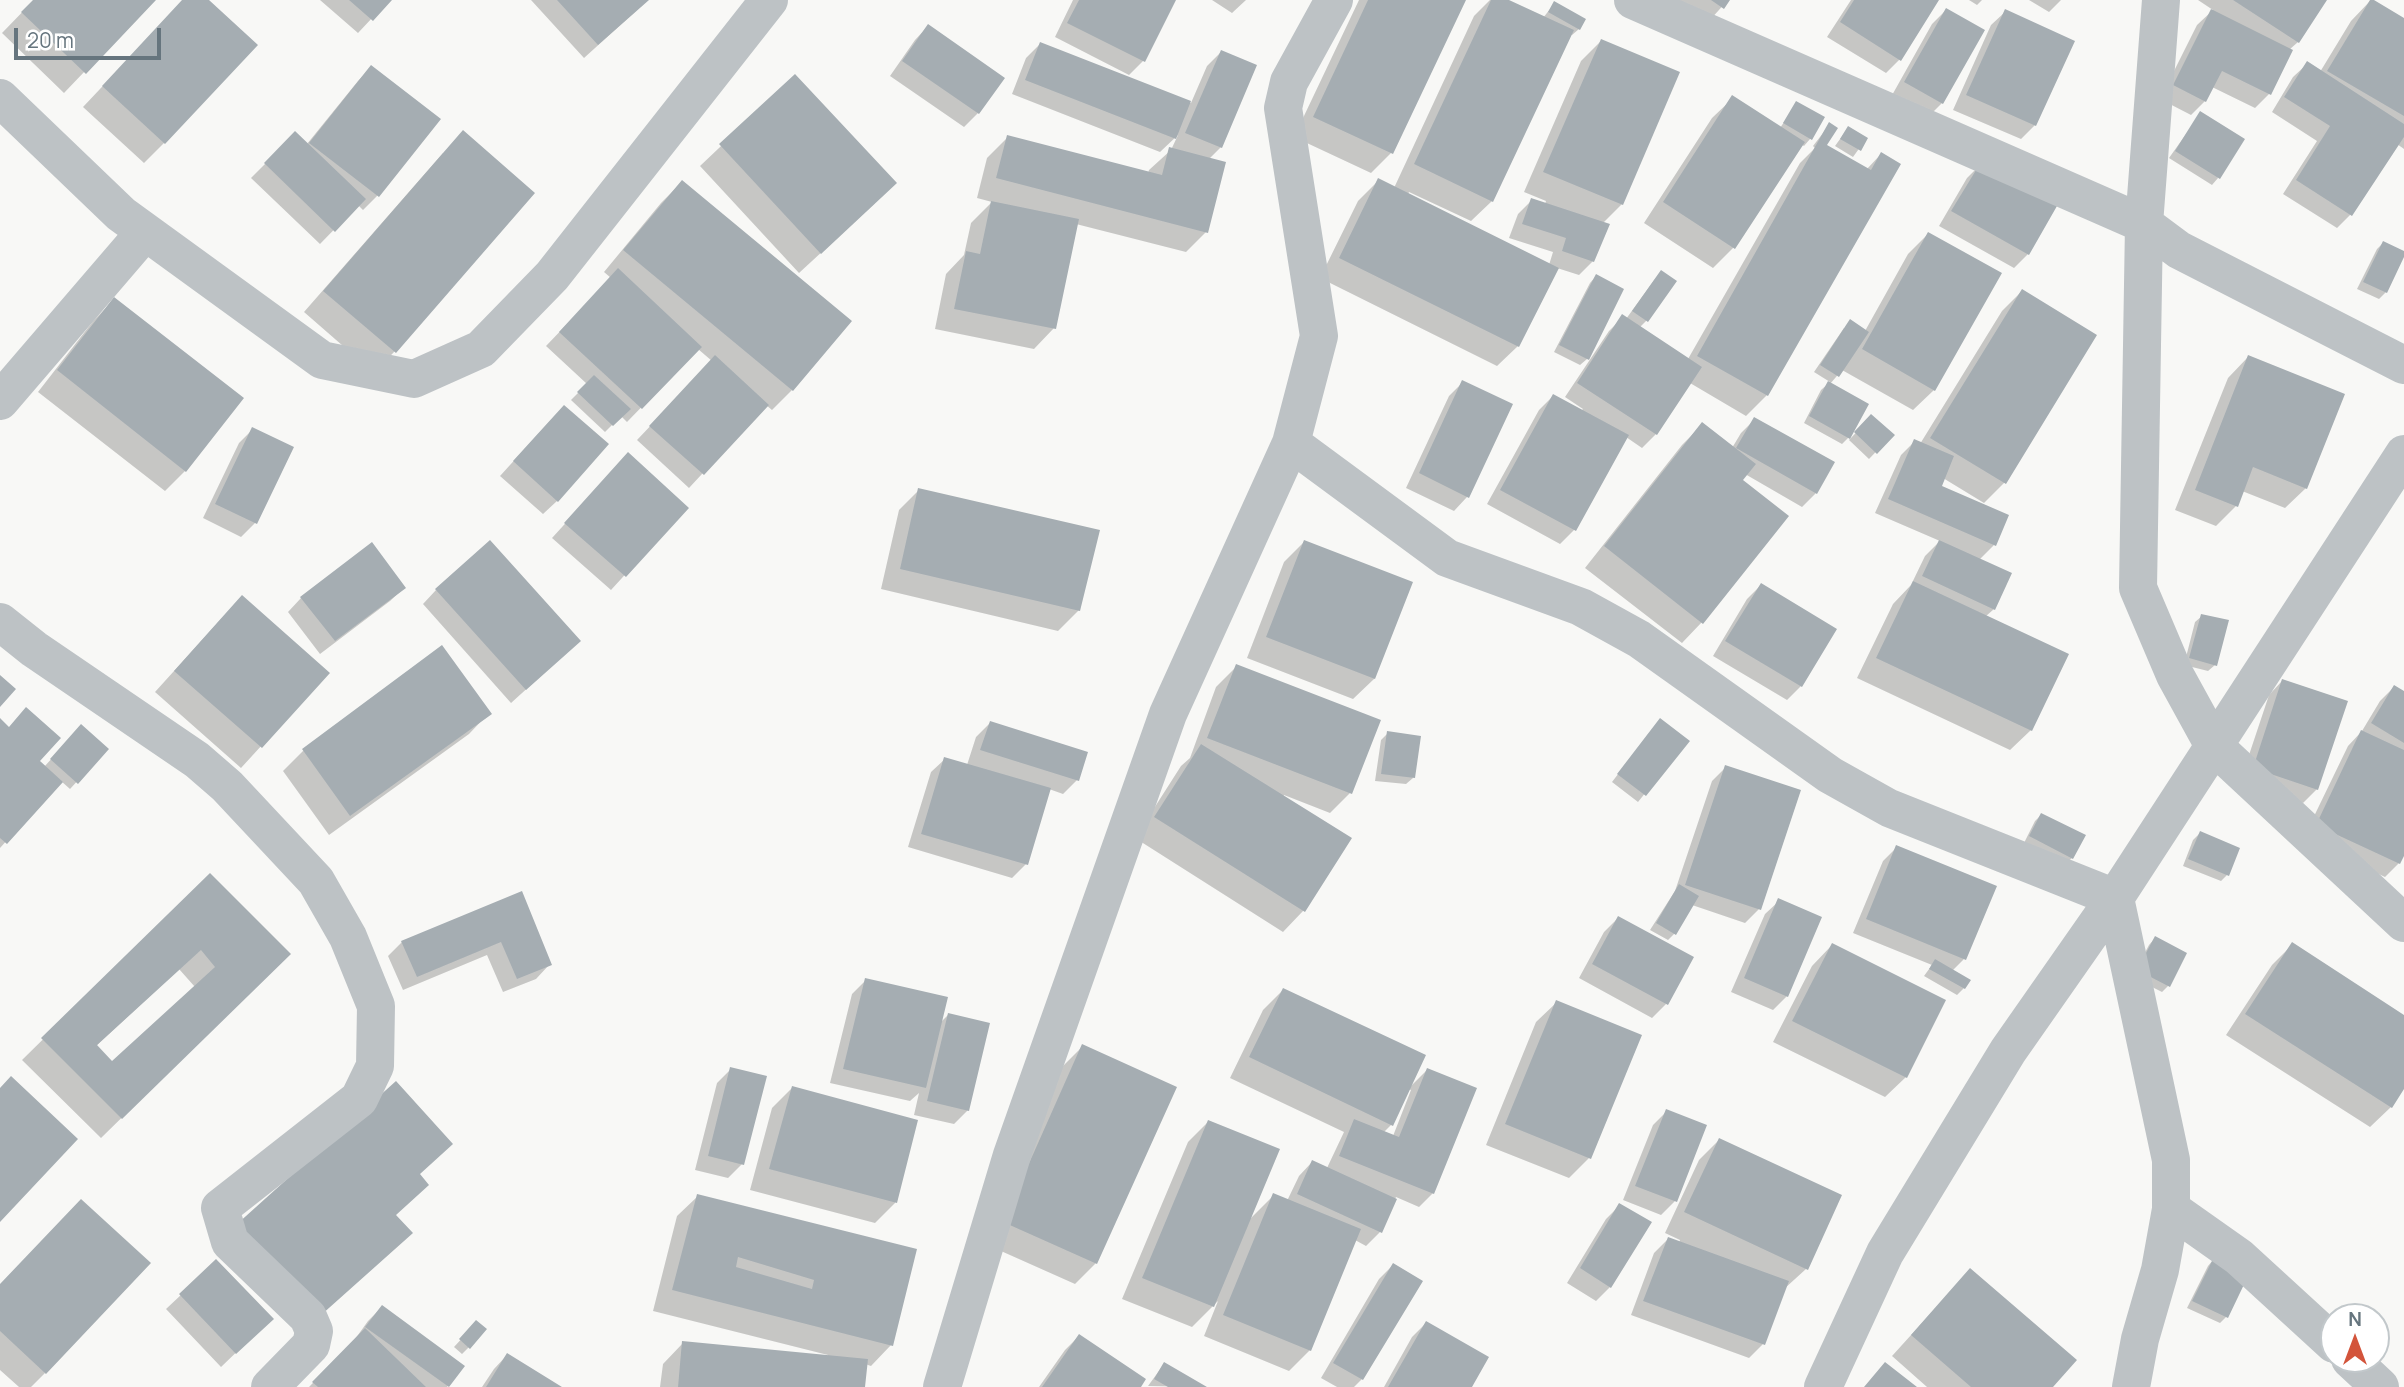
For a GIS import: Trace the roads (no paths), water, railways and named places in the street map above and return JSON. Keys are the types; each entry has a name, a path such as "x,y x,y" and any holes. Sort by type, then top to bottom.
{"street":[{"path":"0,98 121,214 322,360 414,379 481,349 552,276 769,0"},
{"path":"942,1387 1012,1155 1168,714 1291,443 1319,336 1283,108 1289,82 1335,0"},
{"path":"1633,0 2144,225 2179,250 2404,365"},
{"path":"2161,0 2144,225 2138,588 2175,675 2214,746 2404,923"},
{"path":"0,401 145,232"},
{"path":"1291,443 1447,558 1581,607 1639,639 1830,775 1889,808 2115,898"},
{"path":"1823,1387 1885,1253 2008,1051 2115,898 2404,454"},
{"path":"0,622 34,649 197,760 228,786 316,881 348,937 376,1006 374,1066 359,1099 220,1208 230,1242 308,1317 314,1331 311,1345 270,1387"},
{"path":"2115,898 2171,1160 2171,1209 2160,1270 2140,1339 2131,1387"},
{"path":"2171,1209 2239,1257 2320,1331"},
{"path":"2365,1373 2380,1387"}]}
